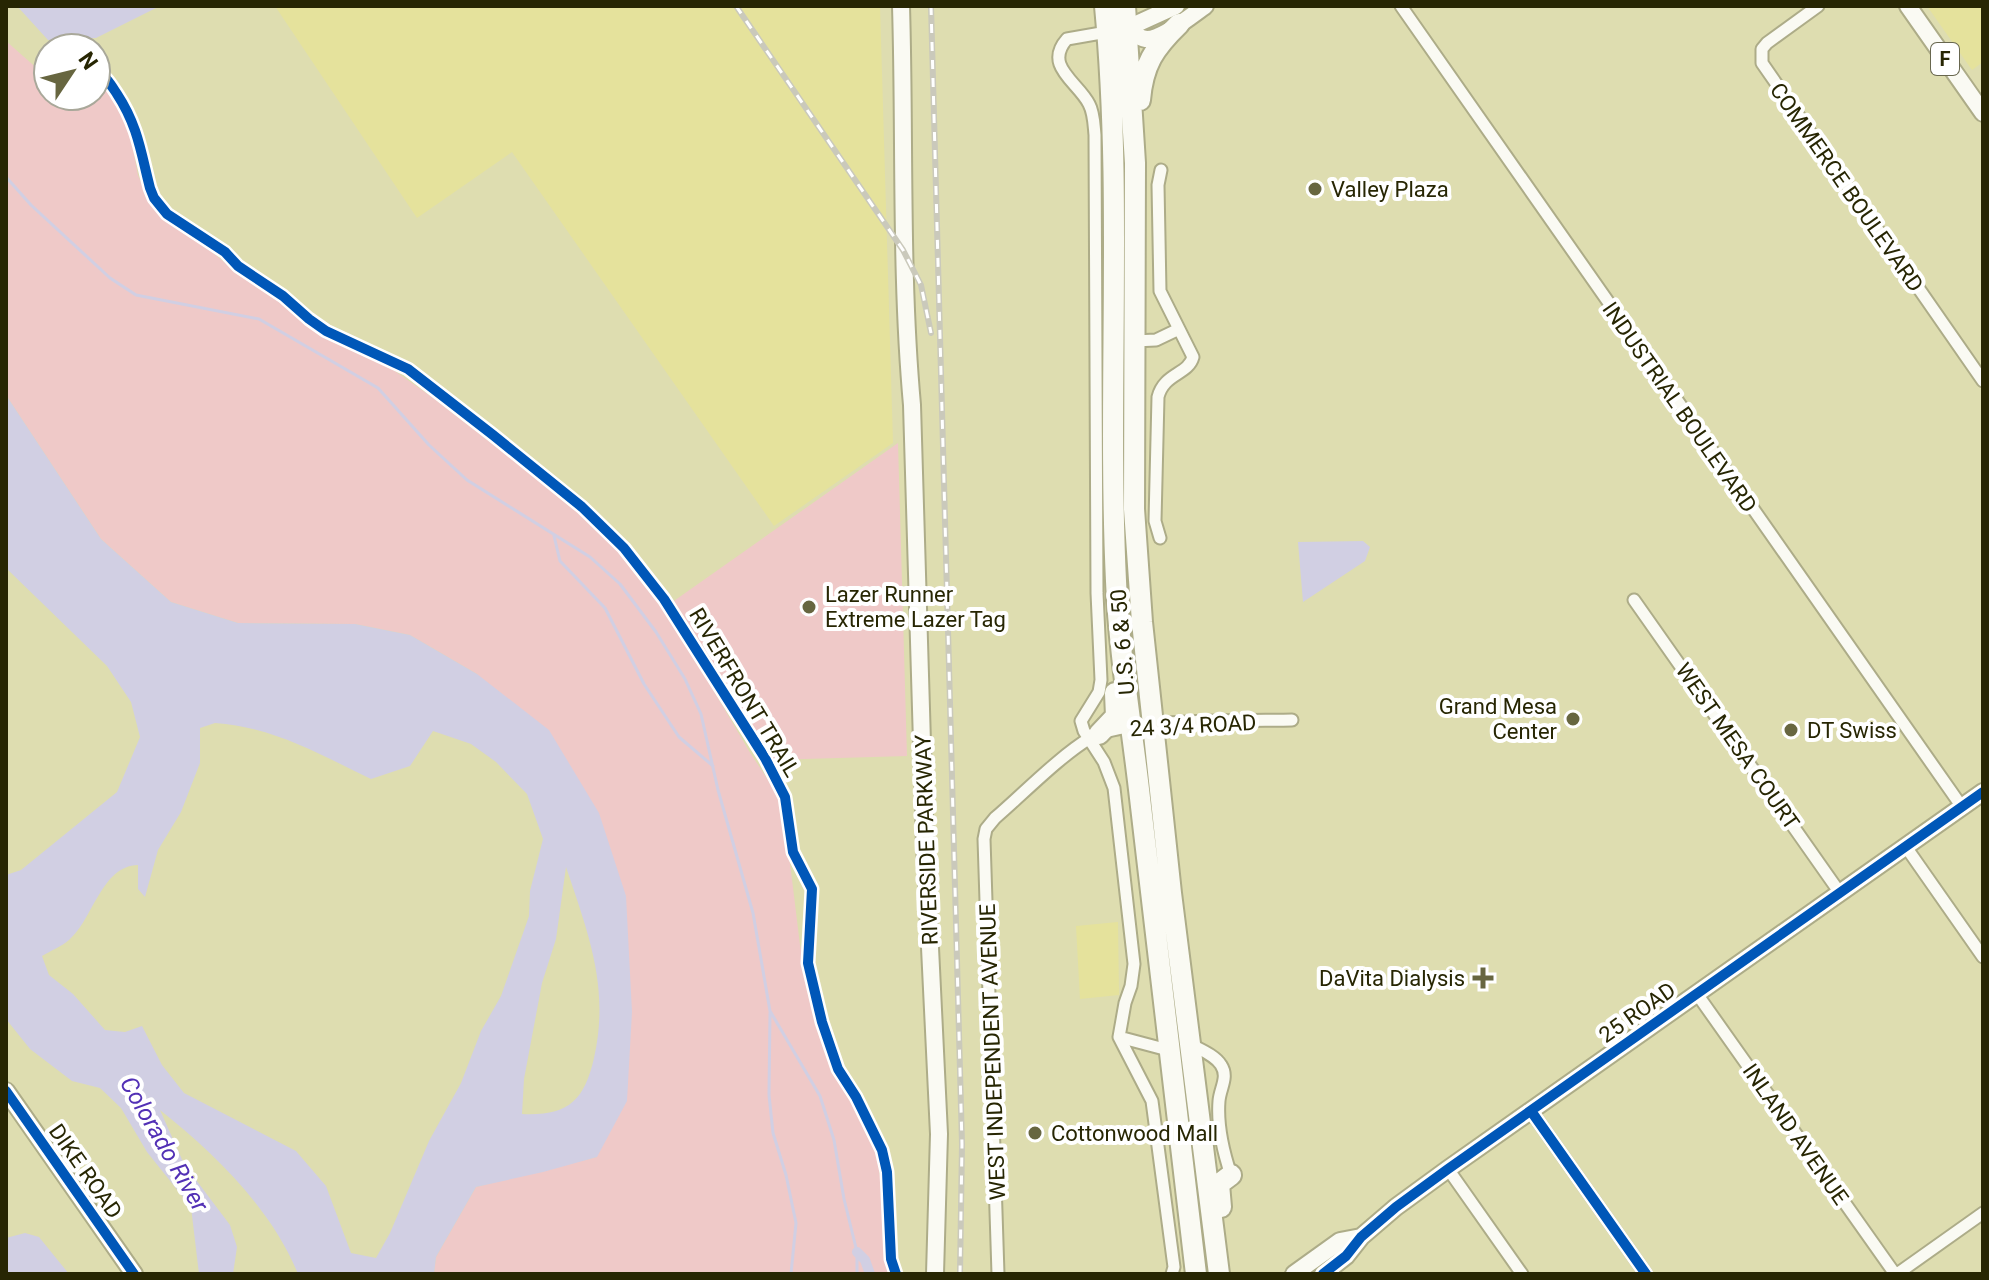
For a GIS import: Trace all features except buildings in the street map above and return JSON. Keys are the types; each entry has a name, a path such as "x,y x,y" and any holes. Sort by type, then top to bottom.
{"highway":[{"name":"U.S. 6 & 50","path":"1105,6 1117,31 1135,163 1135,519 1149,725 1219,1263"},
{"name":"U.S. 6 & 50","path":"1125,6 1117,31 1116,583 1149,725 1148,880 1196,1274"},
{"path":"1135,163 1141,145 1140,100 1146,70 1152,54 1178,15"},
{"path":"1115,188 1122,218 1124,325 1127,335 1134,341"},
{"path":"1094,736 1116,716 1106,589 1115,550"},
{"path":"1148,880 1163,929 1174,1015 1179,1033 1190,1044"},
{"path":"1168,1050 1181,1062 1192,1145 1208,1183"},
{"path":"1219,1263 1223,1227 1219,1184 1231,1175"}],"main road":[{"name":"RIVERSIDE PARKWAY","path":"901,6 905,148 901,202 912,405 925,834 939,1134 935,1274"},
{"path":"1117,31 1150,38 1178,15 1205,6"},
{"name":"F","path":"1908,6 1983,113"},
{"name":"25 ROAD","path":"1323,1274 1346,1256 1361,1237 1448,1169 1983,792"},
{"name":"DIKE ROAD","path":"6,1091 134,1274"},
{"name":"25 ROAD","path":"1294,1274 1340,1241 1361,1237"}],"street":[{"name":"INDUSTRIAL BOULEVARD","path":"1401,6 1962,807"},
{"name":"COMMERCE BOULEVARD","path":"1818,6 1767,43 1762,49 1762,63 1983,381"},
{"path":"1117,31 1067,39 1059,53 1064,75 1084,95 1090,107 1095,135 1097,593 1101,680 1099,692 1081,721 1094,736 1114,788 1134,964 1119,1037 1152,1101 1174,1267 1172,1274"},
{"path":"1160,538 1155,521 1158,397 1163,384 1193,361 1160,291 1158,185 1161,170"},
{"path":"1134,341 1156,340 1179,329"},
{"name":"WEST MESA COURT","path":"1634,600 1840,893"},
{"name":"24 3/4 ROAD","path":"986,829 995,818 1094,736 1149,725 1292,720"},
{"name":"WEST INDEPENDENT AVENUE","path":"986,829 998,1274"},
{"path":"1906,847 1983,957"},
{"name":"INLAND AVENUE","path":"1697,994 1896,1274"},
{"path":"1119,1037 1168,1050"},
{"path":"1190,1044 1221,1064 1225,1078 1218,1109 1224,1153 1231,1175"},
{"path":"1531,1111 1646,1274"},
{"path":"1448,1169 1522,1274"},
{"path":"1896,1274 1983,1213"}],"shaded area":[{"path":"275,6 880,6 893,443 774,526 512,152 417,218"},
{"path":"1927,6 1983,6 1983,62 1972,70"},
{"path":"6,41 32,64 32,112 112,112 112,95 130,133 138,175 148,199 229,266 345,346 389,367 432,397 610,535 680,633 778,795 800,945 828,1057 877,1152 883,1246 890,1274 434,1274 436,1257 476,1187 597,1157 626,896 477,674 410,635 355,624 238,623 171,602 101,539 6,395"},
{"path":"898,443 907,756 770,760 671,603"},
{"path":"1118,922 1119,995 1080,999 1076,926"}],"water":[{"path":"17,6 160,6 108,32 41,32"},
{"name":"Colorado River","path":"6,395 101,539 171,602 238,623 355,624 410,635 477,674 549,730 599,813 626,896 632,1012 627,1101 597,1157 476,1187 436,1257 434,1274 298,1274 273,1227 240,1184 160,1110 184,1164 230,1225 237,1247 233,1274 199,1274 191,1207 147,1152 121,1108 100,1088 72,1081 30,1049 6,1019 6,875 21,870 117,792 140,737 131,702 107,666 6,568","holes":["215,723 276,736 371,779 410,766 433,731 471,744 496,762 527,794 543,839 530,891 529,916 501,996 481,1031 461,1083 429,1141 390,1233 376,1258 351,1253 326,1186 296,1151 184,1093 162,1065 142,1026 125,1032 105,1030 73,994 49,975 42,956 69,940 106,884 125,868 138,865 138,889 145,897 158,850 181,812 200,763 200,728","566,867 589,938 598,984 598,1032 594,1058 585,1086 571,1103 551,1112 522,1114 524,1079 542,983 556,939"]},
{"path":"1363,541 1370,547 1365,561 1303,602 1298,542"},
{"path":"25,1233 39,1237 69,1274 6,1274 6,1238"}],"waterway":[{"path":"6,177 31,205 110,278 136,295 259,319 378,388 429,445 467,480 590,557 620,584 656,632 685,679 701,714 718,790 753,913 770,1011 820,1096 834,1140 857,1252 857,1274"},
{"path":"554,536 560,561 605,608 644,684 679,737 713,766"},
{"path":"770,1013 769,1095 773,1133 796,1223 791,1274"},
{"path":"857,1252 865,1260 870,1274"}],"railway":[{"path":"736,6 903,250 921,285 931,333"},
{"path":"931,6 962,1144 960,1274"}],"cycle path":[{"name":"RIVERFRONT TRAIL","path":"112,87 130,117 154,198 167,214 225,252 238,266 283,296 326,331 408,369 582,507 624,548 664,599 765,758 785,797 793,852 812,889 808,963 822,1022 838,1069 856,1097 882,1150 887,1172 891,1259 896,1274"},
{"path":"1323,1274 1396,1207 1448,1169 1983,792"},
{"path":"6,1091 134,1274"},
{"path":"1531,1111 1646,1274"}],"place":[{"name":"Valley Plaza","path":"1315,189"},
{"name":"Lazer Runner Extreme Lazer Tag","path":"809,607"},
{"name":"Grand Mesa Center","path":"1573,719"},
{"name":"DT Swiss","path":"1791,730"},
{"name":"DaVita Dialysis","path":"1483,978"},
{"name":"Cottonwood Mall","path":"1035,1133"}]}
